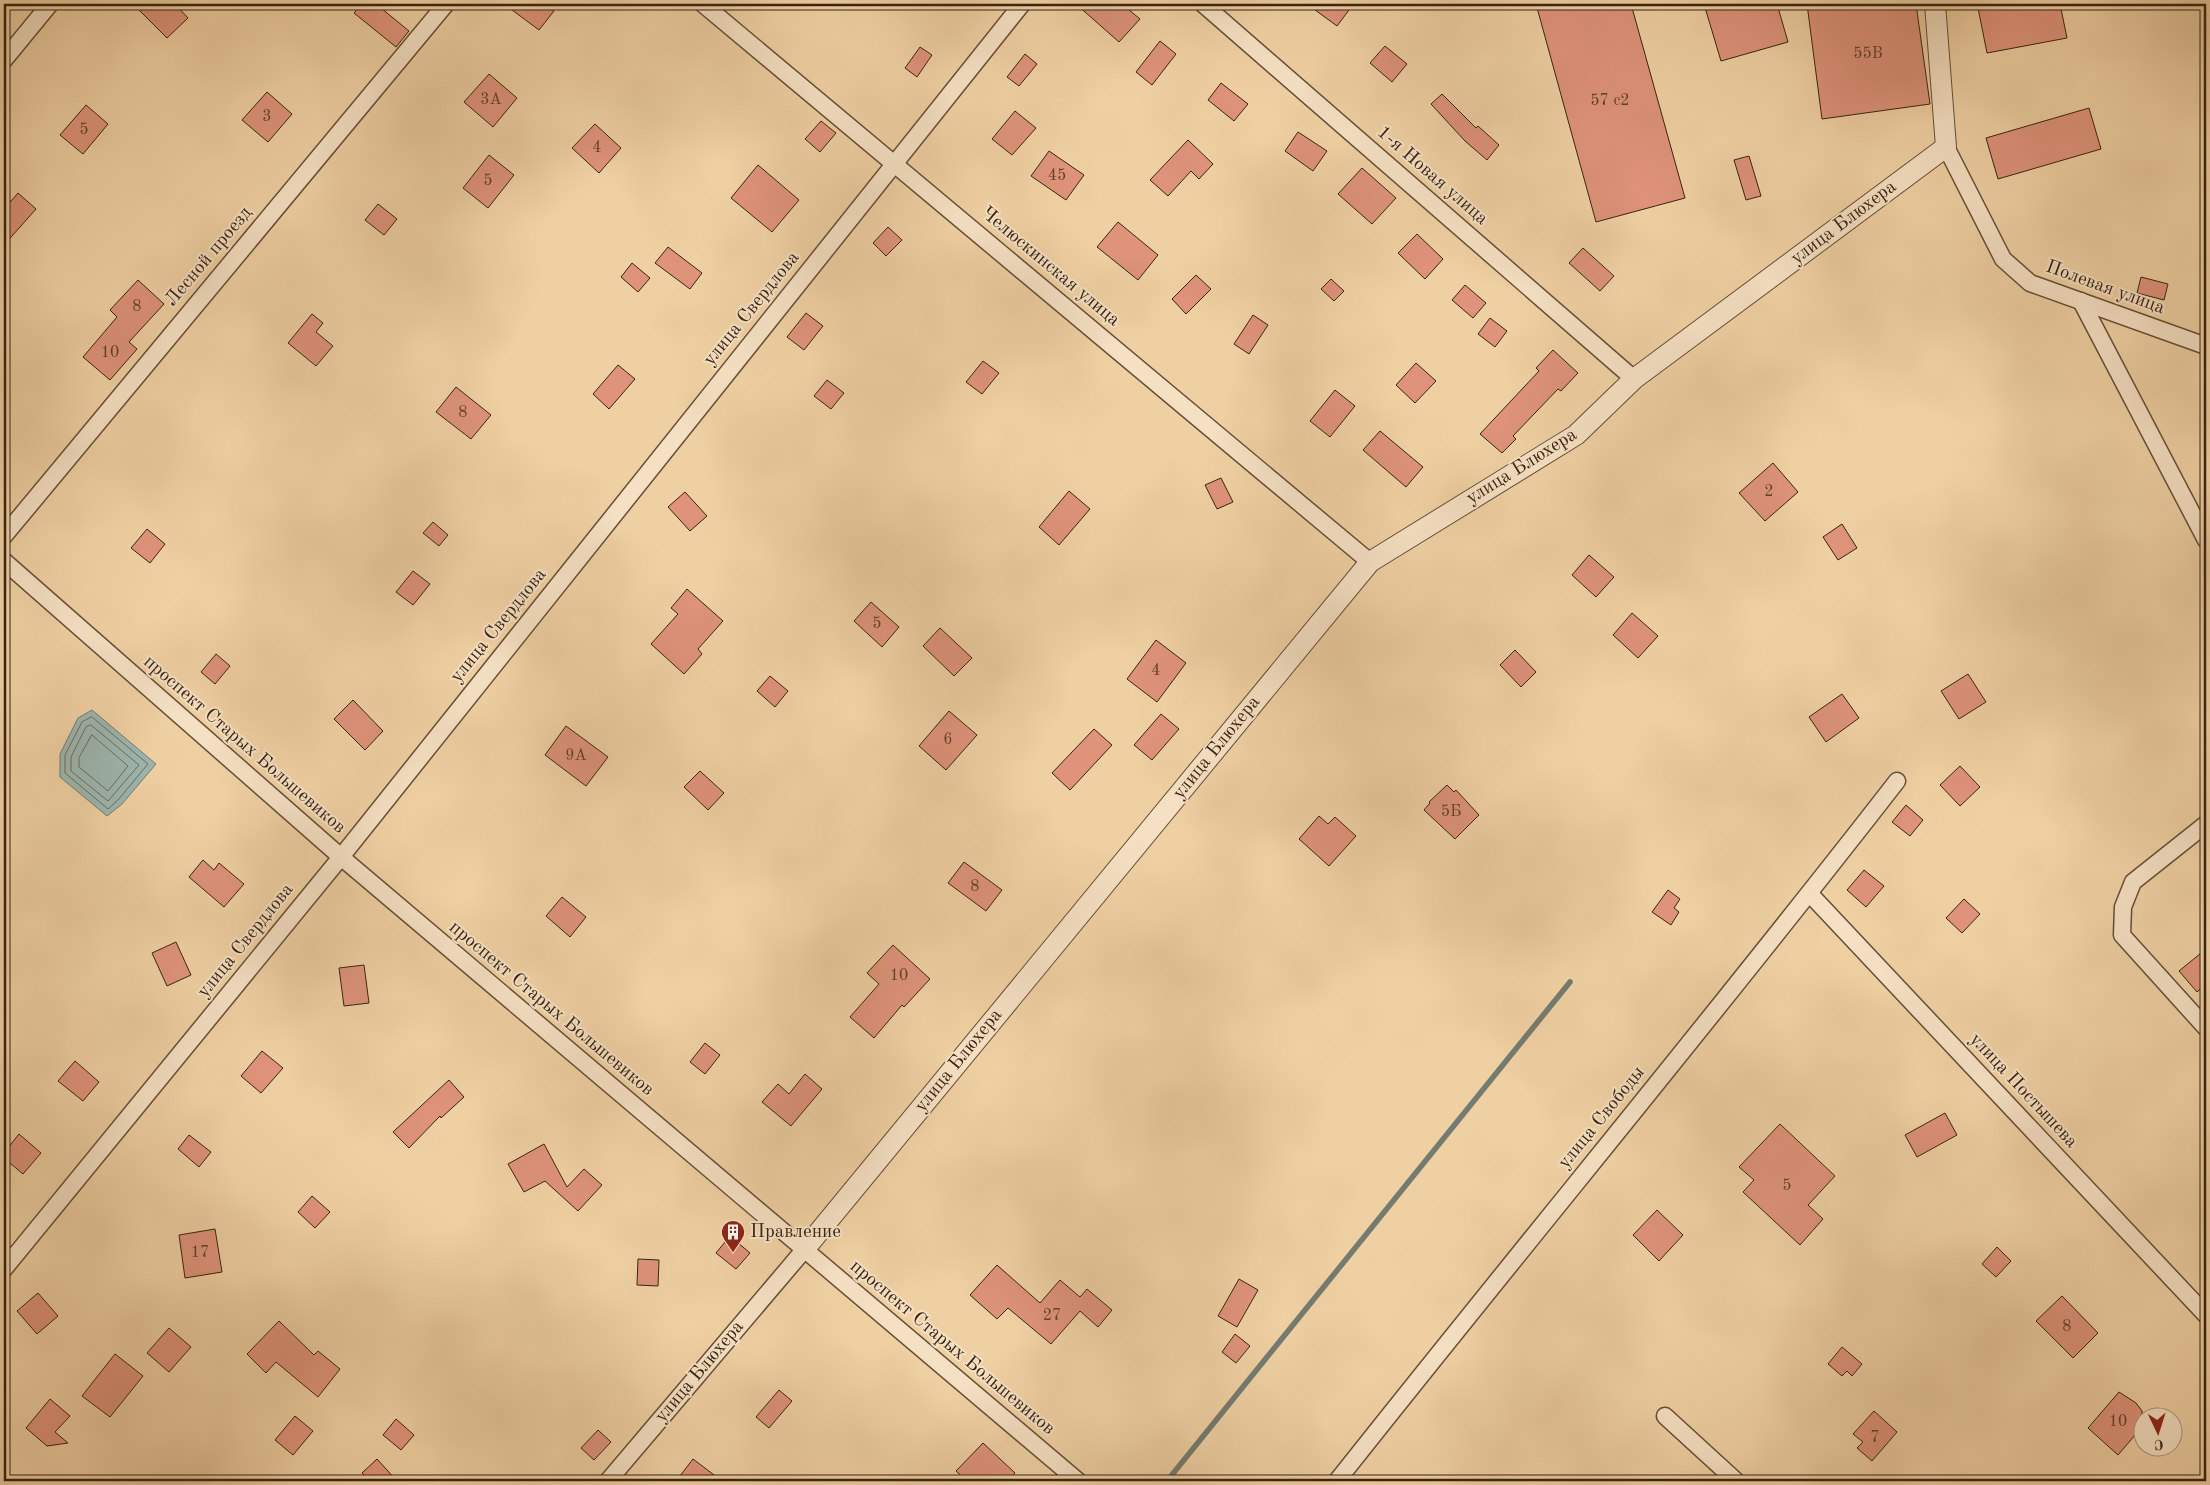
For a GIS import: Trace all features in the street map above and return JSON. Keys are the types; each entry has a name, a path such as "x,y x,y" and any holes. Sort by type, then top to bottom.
{"street":[{"path":"4,60 50,4"},
{"name":"Лесной проезд","path":"4,536 446,4"},
{"name":"Челюскинская улица","path":"703,4 1370,562"},
{"name":"улица Свердлова","path":"4,1269 341,857 1022,4"},
{"name":"1-я Новая улица","path":"1204,4 1634,379"},
{"path":"1935,4 1946,147"},
{"name":"улица Блюхера","path":"608,1481 804,1250 1370,562 1576,435 1634,379 1946,147"},
{"name":"Полевая улица","path":"1946,147 2003,259 2030,282 2206,346"},
{"path":"2081,302 2206,540"},
{"name":"проспект Старых Большевиков","path":"4,561 341,857 1078,1481"},
{"name":"улица Свободы","path":"1337,1481 1499,1276 1810,894 1897,781"},
{"path":"2206,824 2133,882 2123,907 2122,935 2206,1028"},
{"name":"улица Постышева","path":"1810,894 2206,1316"},
{"path":"1665,1416 1736,1481"}],"water":[{"path":"92,710 156,764 122,804 107,816 60,777 60,754 78,718"}],"building":[{"path":"133,4 175,4 188,18 167,38"},
{"path":"362,4 376,4 409,31 396,47 354,13"},
{"path":"504,4 544,4 554,11 539,30"},
{"path":"1076,4 1122,4 1140,19 1119,42"},
{"path":"1307,4 1341,4 1349,10 1337,26"},
{"path":"1536,4 1631,4 1685,198 1596,222"},
{"path":"1704,4 1777,4 1788,42 1721,61"},
{"path":"1807,4 1916,4 1930,104 1822,119"},
{"path":"2003,4 2060,4 2067,38 1987,53 1978,8"},
{"path":"1160,41 1176,54 1152,85 1136,72"},
{"path":"1385,46 1407,64 1392,82 1370,63"},
{"path":"920,47 932,55 917,77 905,68"},
{"path":"1025,54 1037,64 1019,86 1007,77"},
{"path":"489,74 517,98 493,127 464,102"},
{"path":"1221,83 1248,104 1234,121 1208,100"},
{"path":"267,92 292,114 268,142 242,120"},
{"path":"1442,94 1476,128 1478,126 1499,145 1487,160 1465,141 1431,104"},
{"path":"86,105 108,124 83,154 60,135"},
{"path":"2089,108 2101,149 1998,179 1986,138"},
{"path":"1015,111 1036,128 1012,155 992,139"},
{"path":"821,121 836,133 820,152 805,139"},
{"path":"595,124 621,148 599,173 572,148"},
{"path":"1298,132 1327,151 1313,171 1285,151"},
{"path":"1188,140 1213,164 1199,179 1191,171 1168,196 1150,180"},
{"path":"1049,151 1084,175 1066,200 1031,176"},
{"path":"489,155 514,175 488,208 463,188"},
{"path":"1749,156 1761,196 1746,200 1734,160"},
{"path":"758,165 799,200 772,232 731,198"},
{"path":"1362,168 1396,198 1372,224 1338,194"},
{"path":"18,193 36,209 4,245 4,209"},
{"path":"378,204 397,219 384,235 365,220"},
{"path":"1118,222 1158,255 1138,280 1097,247"},
{"path":"888,227 902,240 886,256 873,243"},
{"path":"1417,234 1443,259 1425,279 1398,253"},
{"path":"668,247 702,273 690,289 655,263"},
{"path":"1583,248 1614,276 1600,291 1569,263"},
{"path":"632,263 650,278 638,292 621,277"},
{"path":"1196,275 1211,289 1186,314 1172,299"},
{"path":"2141,277 2168,284 2164,300 2137,293"},
{"path":"1331,279 1344,291 1334,301 1321,289"},
{"path":"138,280 164,304 129,342 137,349 110,380 83,357 117,317 110,310"},
{"path":"1465,285 1486,303 1473,318 1452,300"},
{"path":"806,313 823,326 804,350 787,337"},
{"path":"312,314 323,323 316,332 333,346 316,366 288,343"},
{"path":"1253,315 1268,325 1249,354 1234,344"},
{"path":"1490,318 1507,331 1495,347 1478,334"},
{"path":"1553,350 1578,373 1561,391 1558,389 1513,436 1516,439 1502,453 1480,434 1539,371 1536,368"},
{"path":"983,361 999,373 982,394 966,382"},
{"path":"1416,363 1436,381 1415,403 1396,385"},
{"path":"618,365 635,379 609,409 593,394"},
{"path":"827,380 844,393 831,409 814,396"},
{"path":"456,387 491,415 471,439 436,412"},
{"path":"1335,390 1355,406 1330,437 1310,421"},
{"path":"1380,431 1423,467 1406,487 1363,450"},
{"path":"1773,463 1798,492 1765,521 1739,493"},
{"path":"1221,478 1233,502 1217,509 1205,485"},
{"path":"1069,491 1090,509 1059,545 1039,527"},
{"path":"685,492 707,516 690,531 668,507"},
{"path":"433,522 448,535 439,546 423,533"},
{"path":"1842,524 1857,548 1838,560 1823,537"},
{"path":"147,529 165,544 150,563 131,548"},
{"path":"1589,555 1614,577 1596,597 1572,575"},
{"path":"413,571 430,584 413,605 396,592"},
{"path":"687,589 723,621 698,649 702,654 684,674 651,644 678,614 671,608"},
{"path":"871,602 899,627 882,647 854,621"},
{"path":"1632,613 1658,636 1638,658 1613,635"},
{"path":"940,628 972,658 954,676 923,646"},
{"path":"1156,640 1186,663 1157,702 1127,679"},
{"path":"1515,650 1536,672 1521,687 1500,665"},
{"path":"216,654 230,666 215,684 201,672"},
{"path":"1968,674 1986,702 1959,719 1941,691"},
{"path":"770,676 788,691 775,707 757,691"},
{"path":"1842,694 1859,718 1826,742 1809,717"},
{"path":"353,700 383,731 365,750 334,719"},
{"path":"949,711 977,735 946,770 919,746"},
{"path":"1161,714 1179,729 1152,760 1134,745"},
{"path":"566,726 608,757 586,786 545,755"},
{"path":"1094,729 1112,745 1070,790 1052,773"},
{"path":"1960,766 1980,787 1960,806 1940,785"},
{"path":"700,771 724,793 708,810 684,787"},
{"path":"1447,785 1454,792 1456,790 1479,815 1455,839 1424,810 1429,802"},
{"path":"1906,805 1923,820 1910,836 1892,822"},
{"path":"1319,816 1328,824 1335,817 1356,836 1329,866 1299,839"},
{"path":"203,860 214,870 219,863 244,884 224,907 189,877"},
{"path":"964,862 1002,890 986,911 948,883"},
{"path":"1864,870 1884,886 1866,907 1847,890"},
{"path":"1668,890 1680,899 1674,908 1679,912 1671,925 1652,912"},
{"path":"562,897 586,917 570,937 546,916"},
{"path":"1964,899 1980,914 1962,933 1946,918"},
{"path":"176,942 191,975 167,986 152,953"},
{"path":"893,945 930,979 904,1007 902,1005 874,1038 850,1017 879,984 867,973"},
{"path":"2206,949 2206,984 2197,992 2179,971"},
{"path":"364,965 369,1003 344,1006 339,968"},
{"path":"705,1043 720,1055 705,1074 690,1062"},
{"path":"262,1051 283,1068 261,1093 241,1076"},
{"path":"75,1061 99,1082 83,1101 58,1081"},
{"path":"805,1074 822,1089 791,1126 762,1102 778,1084 789,1094"},
{"path":"449,1080 464,1097 441,1118 440,1116 409,1148 393,1132"},
{"path":"1945,1113 1957,1135 1917,1157 1905,1135"},
{"path":"1780,1124 1835,1176 1808,1205 1823,1219 1800,1245 1743,1192 1754,1180 1739,1167"},
{"path":"19,1134 41,1153 23,1174 4,1158 4,1153"},
{"path":"189,1135 211,1152 199,1167 178,1149"},
{"path":"544,1144 567,1187 584,1169 602,1185 578,1211 545,1181 524,1192 508,1164"},
{"path":"312,1196 330,1212 315,1228 298,1212"},
{"path":"1657,1210 1683,1235 1659,1261 1633,1235"},
{"path":"215,1229 222,1272 185,1278 179,1235"},
{"name":"Правление","path":"730,1236 750,1253 736,1269 716,1253"},
{"path":"1997,1247 2011,1261 1996,1277 1982,1264"},
{"path":"638,1259 659,1260 658,1286 637,1285"},
{"path":"997,1265 1040,1303 1060,1280 1080,1297 1087,1289 1112,1310 1098,1327 1080,1311 1051,1344 1008,1308 997,1319 970,1295"},
{"path":"1239,1279 1258,1290 1237,1327 1218,1316"},
{"path":"38,1293 58,1316 37,1334 17,1311"},
{"path":"2062,1296 2098,1333 2073,1358 2036,1321"},
{"path":"279,1321 314,1355 318,1351 340,1369 318,1397 276,1362 266,1373 247,1354"},
{"path":"169,1328 191,1347 169,1372 147,1353"},
{"path":"1235,1334 1250,1346 1236,1363 1222,1352"},
{"path":"1842,1347 1862,1364 1852,1376 1847,1371 1842,1376 1828,1364"},
{"path":"115,1354 143,1376 110,1417 82,1396"},
{"path":"779,1390 792,1401 769,1428 756,1417"},
{"path":"2119,1392 2136,1403 2140,1408 2132,1408 2132,1439 2118,1455 2088,1428"},
{"path":"50,1399 70,1416 55,1432 68,1443 47,1446 26,1428"},
{"path":"1874,1411 1897,1432 1872,1461 1857,1448 1863,1442 1853,1434"},
{"path":"295,1416 313,1431 293,1455 275,1440"},
{"path":"396,1419 414,1435 401,1450 383,1435"},
{"path":"598,1430 611,1442 594,1460 581,1448"},
{"path":"983,1443 1015,1473 1007,1481 967,1481 956,1471"},
{"path":"377,1459 397,1481 370,1481 362,1473"},
{"path":"693,1459 722,1481 676,1481"}],"waterway":[{"path":"1167,1481 1570,982"}],"place":[{"name":"Правление","path":"733,1253"}]}
